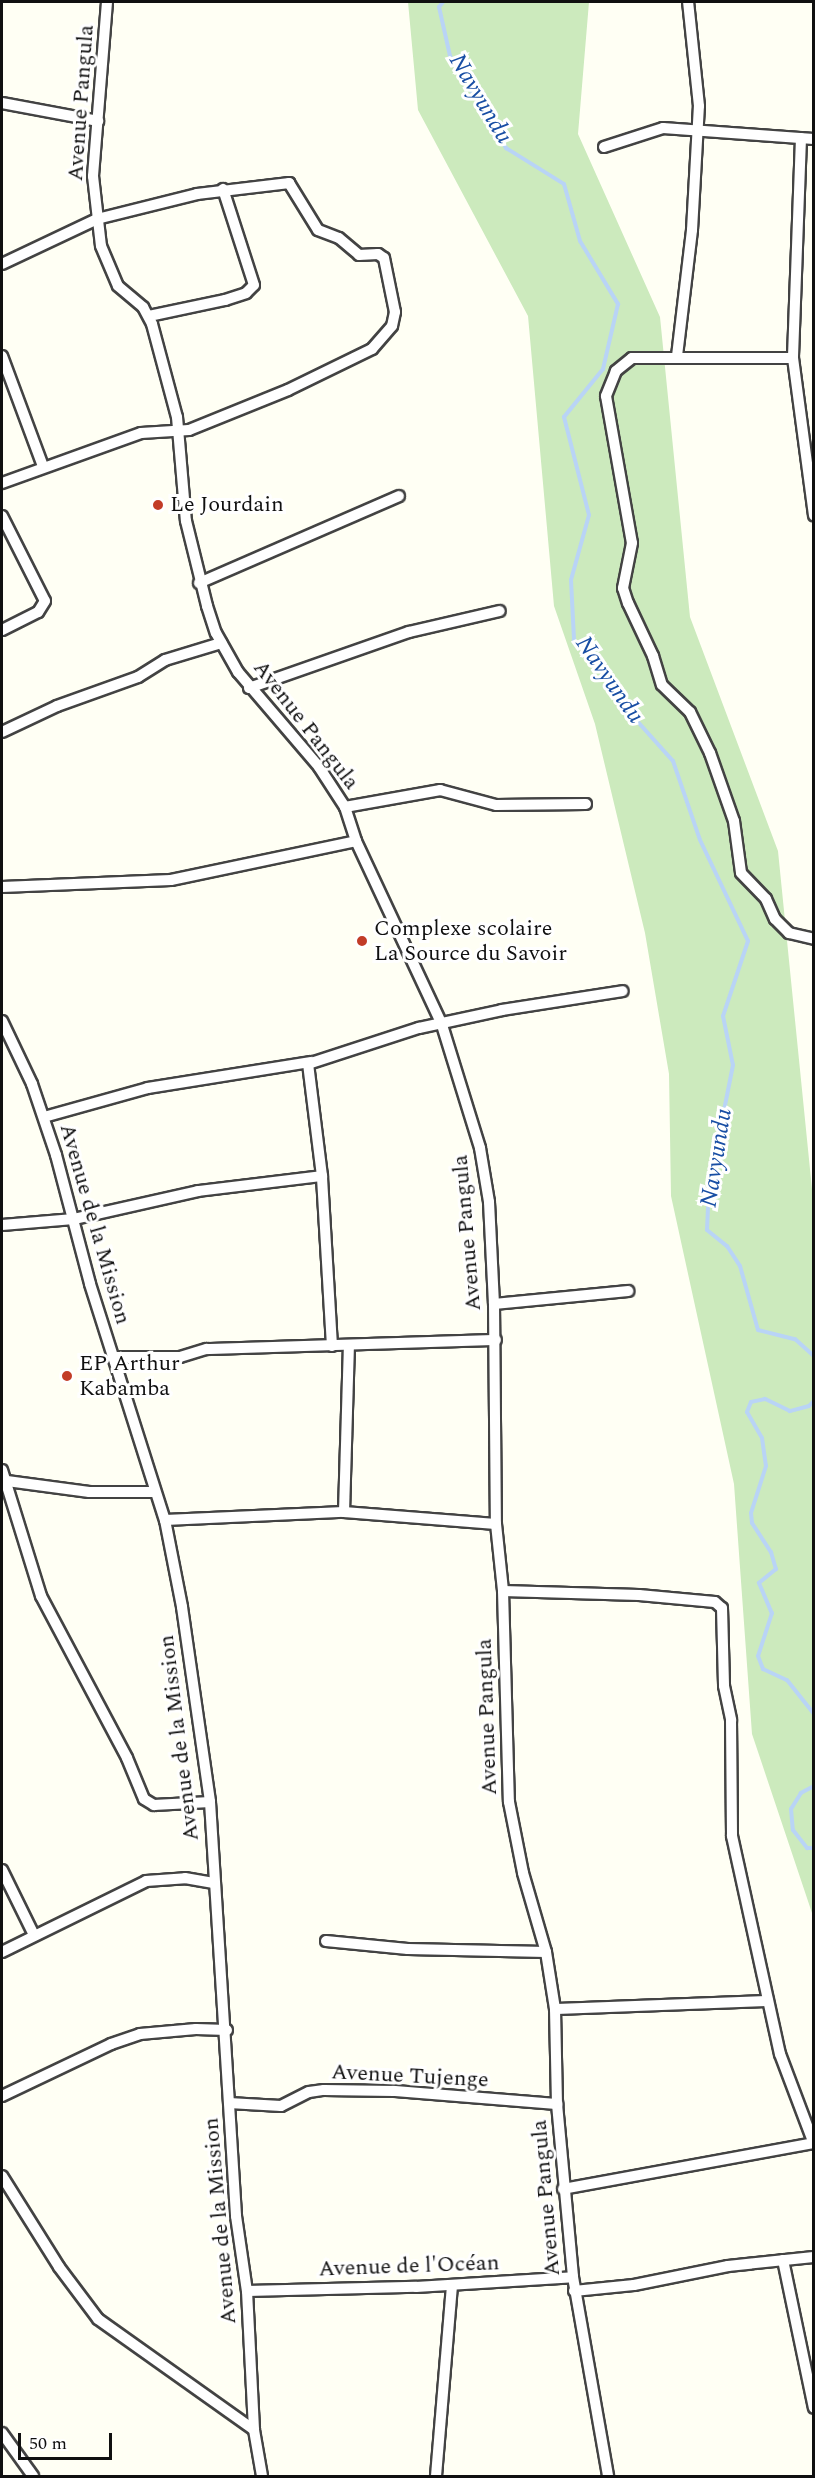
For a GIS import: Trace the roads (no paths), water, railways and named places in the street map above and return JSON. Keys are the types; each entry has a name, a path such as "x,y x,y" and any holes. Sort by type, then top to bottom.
{"street":[{"name":"Avenue Pangula","path":"107,2 93,186 101,246 115,282 149,316 179,431 182,495 199,583 221,643 249,688 319,767 345,807 356,841 442,1025 480,1148 489,1202 494,1304 496,1524 503,1591 509,1802 523,1873 546,1952 555,2009 557,2104 574,2291 608,2476"},
{"path":"677,356 690,257 698,131 688,2"},
{"path":"2,103 98,120"},
{"path":"604,147 663,128 813,139"},
{"path":"801,138 793,358 813,516"},
{"path":"2,264 97,219 223,189 292,184 318,230 339,238 359,255 378,254 384,258 395,312 392,326 378,343 352,360 222,418 179,431 141,434 43,466 2,483"},
{"path":"149,316 225,300 246,293 254,285 223,189"},
{"path":"2,356 43,466"},
{"path":"793,358 677,356 632,358 616,371 606,396 632,543 623,588 662,685 690,712 710,753 734,821 741,873 766,899 778,924 789,933 813,939"},
{"path":"199,583 399,496"},
{"path":"2,516 45,601 38,612 2,630"},
{"path":"249,688 409,632 500,611"},
{"path":"2,732 57,705 138,677 165,660 221,643"},
{"path":"345,807 440,789 496,805 586,804"},
{"path":"2,887 171,880 356,841"},
{"path":"44,1117 148,1088 310,1062 502,1010 623,991"},
{"name":"Avenue de la Mission","path":"2,1021 44,1117 74,1219 90,1284 165,1520 191,1662 210,1802 214,1883 227,2030 236,2216 247,2291 254,2430 262,2476"},
{"path":"310,1062 307,1070 322,1176 332,1346"},
{"path":"2,1225 74,1219 198,1191 322,1176"},
{"path":"494,1304 628,1291"},
{"path":"114,1357 180,1357 207,1349 495,1340"},
{"path":"344,1512 349,1346"},
{"path":"2,1470 41,1596 127,1758 142,1797 154,1805 210,1802"},
{"path":"7,1481 89,1492 156,1492"},
{"path":"165,1520 344,1512 496,1524"},
{"path":"503,1591 628,1594 715,1602 722,1608 724,1686 731,1720 732,1836 787,2081 813,2144 563,2188"},
{"path":"2,1870 34,1935"},
{"path":"2,1952 146,1881 185,1878 214,1883"},
{"path":"326,1941 408,1949 546,1952"},
{"path":"555,2009 768,2001"},
{"path":"2,2096 111,2044 140,2034 196,2028 227,2030"},
{"name":"Avenue Tujenge","path":"229,2103 281,2106 309,2092 394,2091 557,2104"},
{"path":"2,2176 59,2267 98,2319 254,2430"},
{"path":"574,2291 634,2285 670,2276 783,2259 813,2257"},
{"path":"783,2259 813,2408"},
{"name":"Avenue de l'Océan","path":"247,2291 452,2286 573,2277"},
{"path":"436,2476 452,2286"},
{"path":"2,2433 33,2476"}],"waterway":[{"name":"Navyundu","path":"443,2 439,7 450,56 506,148 564,184 580,241 618,304 603,369 564,417 589,515 571,580 574,640 604,673 629,712 673,761 700,840 748,941 723,1016 733,1065 709,1186 707,1230 727,1246 740,1266 758,1330 795,1339 814,1356"},
{"name":"Navyundu","path":"814,1401 809,1406 790,1411 765,1399 751,1402 747,1412 762,1438 766,1466 751,1513 752,1523 771,1552 776,1569 759,1583 772,1613 758,1656 763,1669 787,1680 814,1714"},
{"name":"Navyundu","path":"814,1786 801,1793 791,1809 793,1830 807,1848 814,1848"}],"place":[{"name":"Le Jourdain","path":"158,505"},
{"name":"Complexe scolaire La Source du Savoir","path":"362,941"},
{"name":"EP Arthur Kabamba","path":"67,1376"}]}
